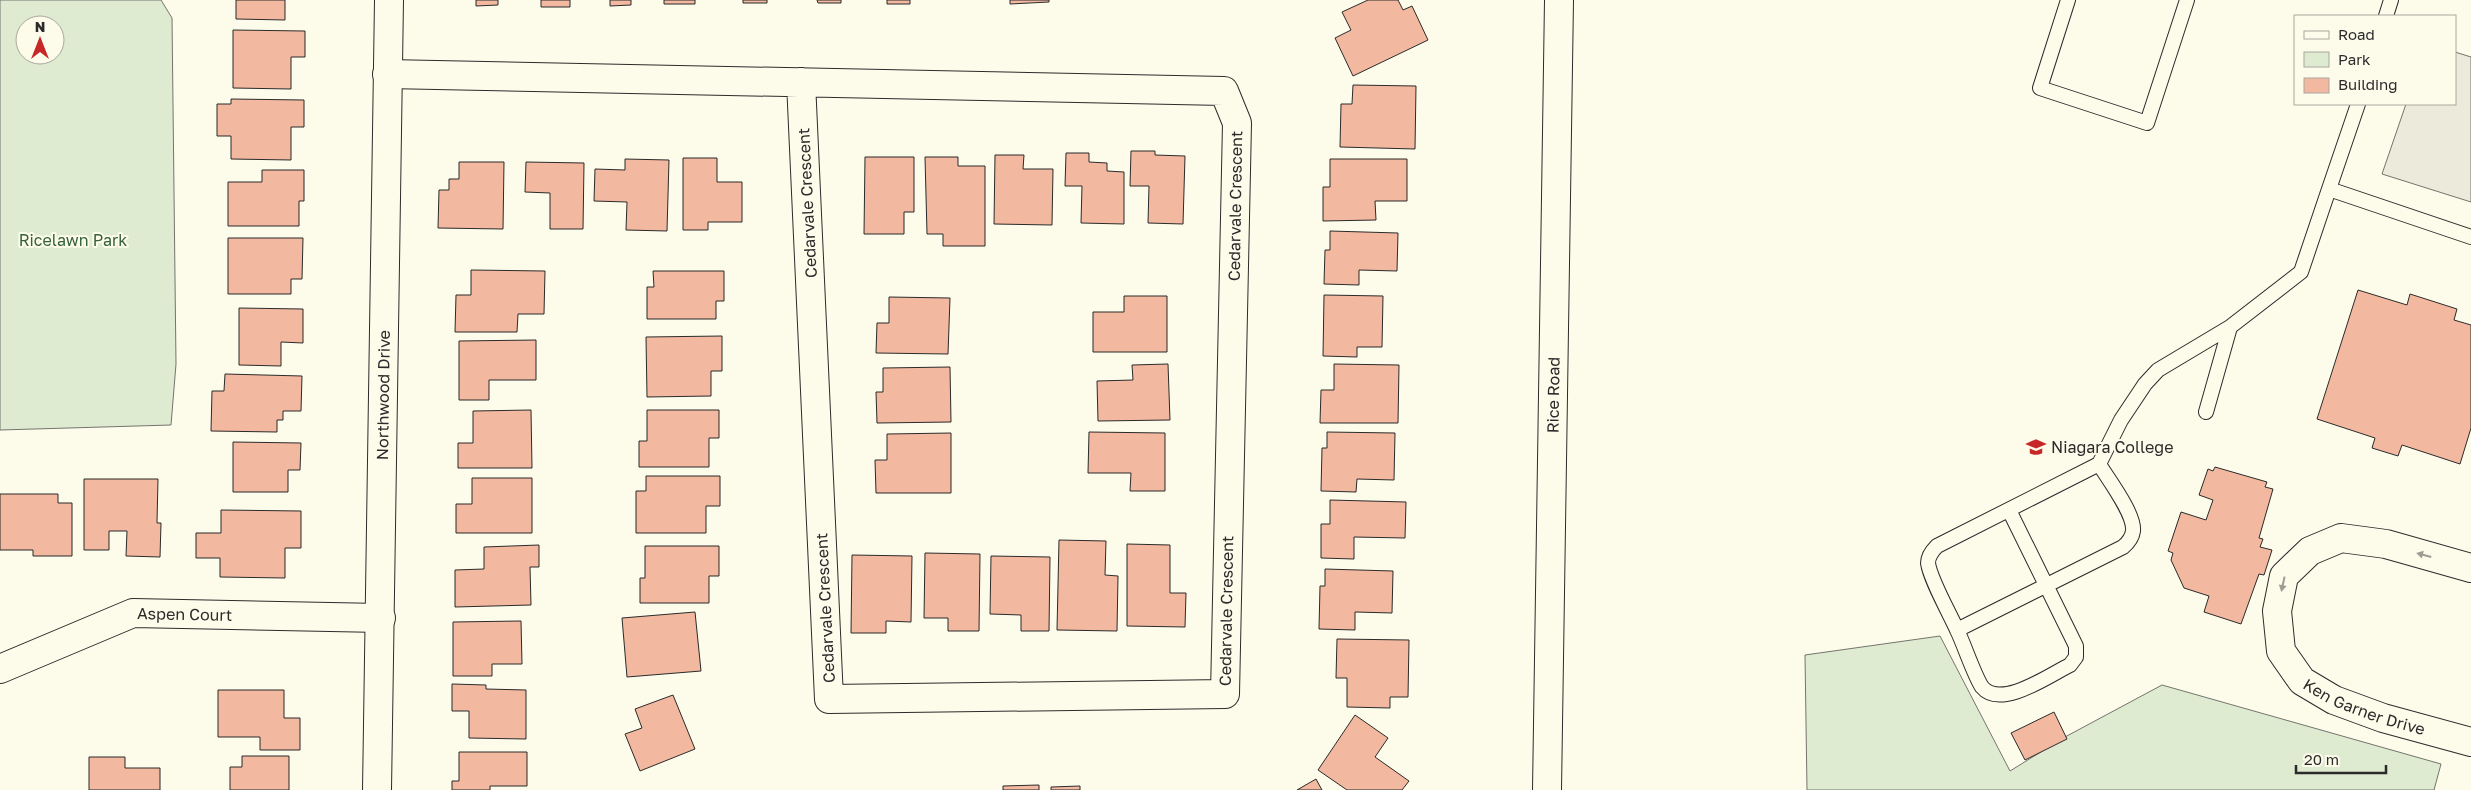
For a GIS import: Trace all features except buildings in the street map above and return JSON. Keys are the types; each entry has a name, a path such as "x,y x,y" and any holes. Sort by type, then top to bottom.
{"street":[{"name":"Northwood Drive","path":"377,790 389,0"},
{"name":"Rice Road","path":"1547,790 1559,0"},
{"name":"Cedarvale Crescent","path":"388,74 801,82 1224,91 1237,123 1225,694 829,699 801,82"},
{"name":"Ken Garner Drive","path":"2471,568 2386,544 2342,538 2310,551 2284,576 2277,610 2281,650 2302,681 2334,700 2383,718 2471,742"},
{"name":"Aspen Court","path":"0,669 133,613 381,618"}],"lane":[{"path":"2068,0 2040,88 2147,123 2187,0"},
{"path":"2386,15 2391,0"},
{"path":"2008,510 2067,623 2076,646 2076,656 2070,664 2015,693 2004,695 1991,693 1982,686 1932,575 1928,563 1931,552 1937,546 2008,510 2099,464 2121,420 2144,384 2158,370 2230,327 2301,272 2358,105"},
{"path":"2329,189 2471,237"},
{"path":"2206,412 2230,327"},
{"path":"1957,630 2123,547 2131,540 2134,529 2130,516 2099,464"}],"green space":[{"name":"Ricelawn Park","path":"0,0 161,0 172,18 176,364 171,425 0,430"},
{"path":"1940,636 2010,771 2065,737 2162,685 2441,764 2434,790 1807,790 1805,655"}],"shaded area":[{"path":"2456,52 2471,57 2471,202 2382,174 2406,105 2456,105"}],"place":[{"name":"Niagara College","path":"2036,447"}]}
